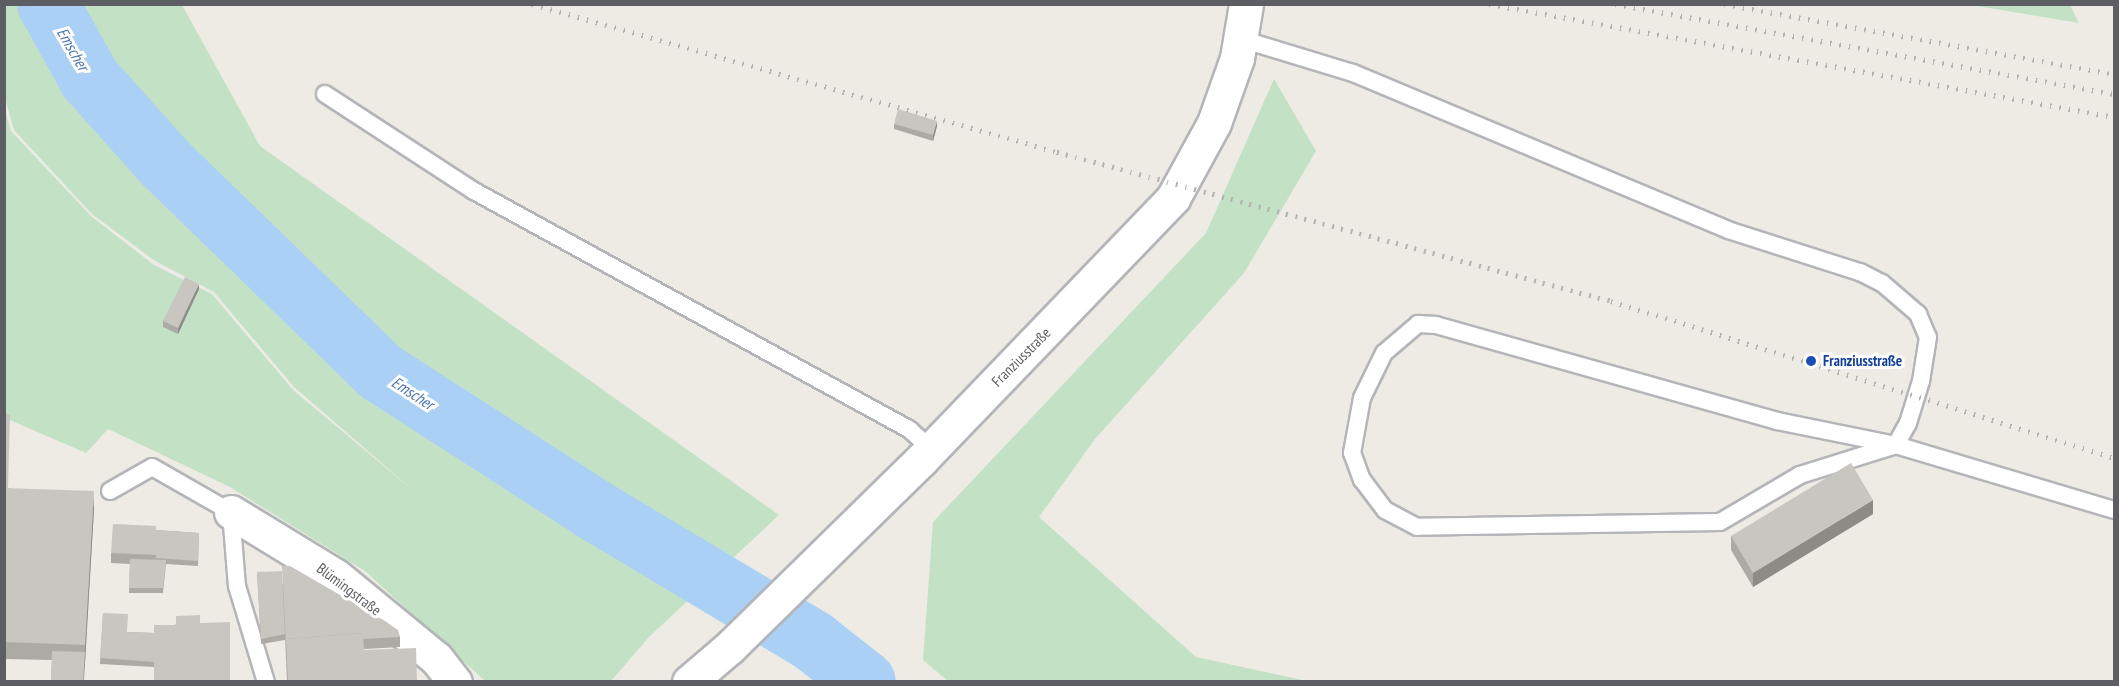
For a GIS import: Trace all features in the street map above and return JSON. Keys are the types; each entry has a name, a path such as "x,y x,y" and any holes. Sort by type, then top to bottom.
{"street":[{"name":"Franziusstraße","path":"689,681 719,663 808,570 931,449 1173,198 1214,123 1241,39 1246,4"},
{"name":"Blümingstraße","path":"231,512 336,576 436,658 455,681"}],"lane":[{"path":"1241,39 1353,74 1728,230 1882,283 1918,314 1928,337 1921,381 1908,423 1896,445 1800,475 1720,522 1416,527 1385,510 1362,480 1352,453 1362,398 1384,353 1418,324 1436,325 1777,421 1896,445 2115,510"},
{"path":"325,94 474,190 910,430 931,449"},
{"path":"110,491 152,467 231,512 237,586 266,681"}],"green space":[{"path":"5,5 182,5 260,146 779,515 649,637 611,681 485,681 365,571 230,487 108,429 86,453 5,418 4,107 11,131 91,216 154,265 212,294 293,390 415,492 294,387 214,292 155,261 92,214 14,130 5,98"},
{"path":"1971,5 2070,5 2079,23"},
{"path":"1274,79 1316,151 1244,273 1095,439 1039,517 1196,657 1307,681 948,681 923,660 933,522 1206,233"}],"building":[{"path":"898,109 937,121 933,135 894,124"},
{"path":"185,277 199,284 178,328 163,321"},
{"path":"4,413 10,415 8,488 4,488"},
{"path":"1851,463 1873,500 1753,573 1731,536"},
{"path":"4,488 94,491 85,645 4,642"},
{"path":"113,524 156,526 156,555 111,553"},
{"path":"156,530 199,533 198,561 156,558"},
{"path":"130,559 166,560 163,588 129,588"},
{"path":"282,566 290,566 385,621 398,630 400,637 363,639 363,633 286,639 286,643"},
{"path":"282,571 285,634 261,639 257,572"},
{"path":"103,613 128,614 127,632 154,633 154,662 100,658"},
{"path":"200,615 200,623 230,622 230,681 154,681 154,625 176,625 176,616"},
{"path":"363,633 364,650 416,648 417,681 288,681 286,639"},
{"path":"52,651 85,652 83,681 51,681"}],"waterway":[{"name":"Emscher","path":"48,4 90,79 165,163 382,373 601,514 813,641 865,682"}],"railway":[{"path":"532,4 1057,152 1611,301 2114,458"},
{"path":"1489,4 2114,117"},
{"path":"1615,4 2114,94"},
{"path":"1724,4 2114,74"}],"place":[{"name":"Franziusstraße","path":"1811,361"}]}
